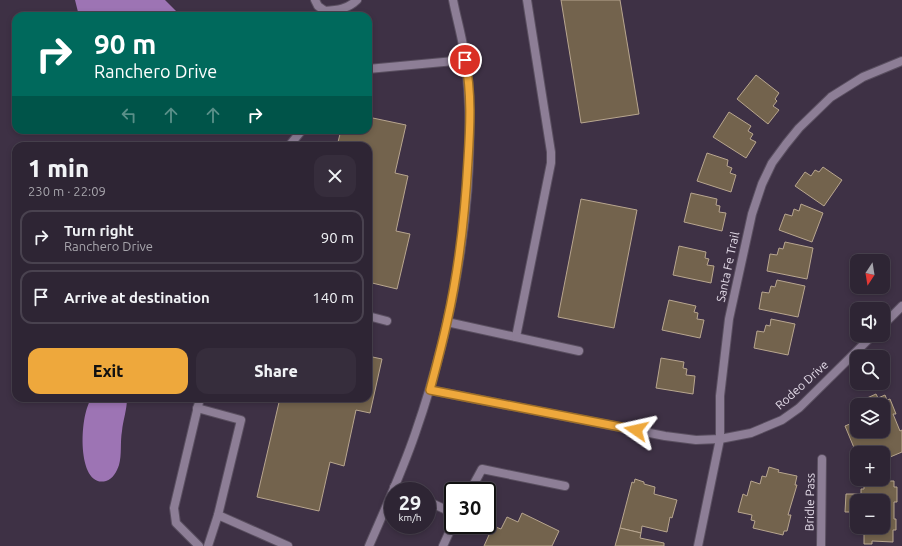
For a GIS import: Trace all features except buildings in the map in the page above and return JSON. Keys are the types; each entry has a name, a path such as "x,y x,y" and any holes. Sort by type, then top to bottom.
{"street":[{"path":"315,0 318,6 325,11 338,10 352,5 357,0"},
{"path":"396,482 415,436 430,390 447,322 458,264 466,208 470,136 469,95 465,60 452,0"},
{"path":"516,337 551,163 551,152 527,0"},
{"path":"372,69 465,60"},
{"name":"Santa Fe Trail","path":"698,546 720,439 720,396 729,319 752,214 762,184 772,163 799,128 830,98 863,77 902,62"},
{"path":"292,142 299,134"},
{"path":"890,318 902,306"},
{"path":"372,317 387,321"},
{"path":"447,322 580,351"},
{"name":"Rodeo Drive","path":"430,390 666,436 696,440 720,439 751,433 782,420 799,408 866,342"},
{"path":"199,402 174,508 176,523 199,546"},
{"path":"197,408 241,420 218,515 208,546"},
{"name":"Bridle Pass","path":"821,546 822,459"},
{"path":"475,482 482,469 565,486"},
{"path":"369,546 384,511"},
{"path":"218,515 288,546"},
{"path":"443,546 448,534"}],"shaded area":[{"path":"75,0 165,0 177,12 78,12"},
{"path":"90,402 127,402 121,435 119,465 113,477 106,481 96,480 89,474 85,462 83,433 84,418"}],"route":[{"path":"465,60 469,95 470,136 466,208 458,264 447,322 430,390 636,430"}]}
